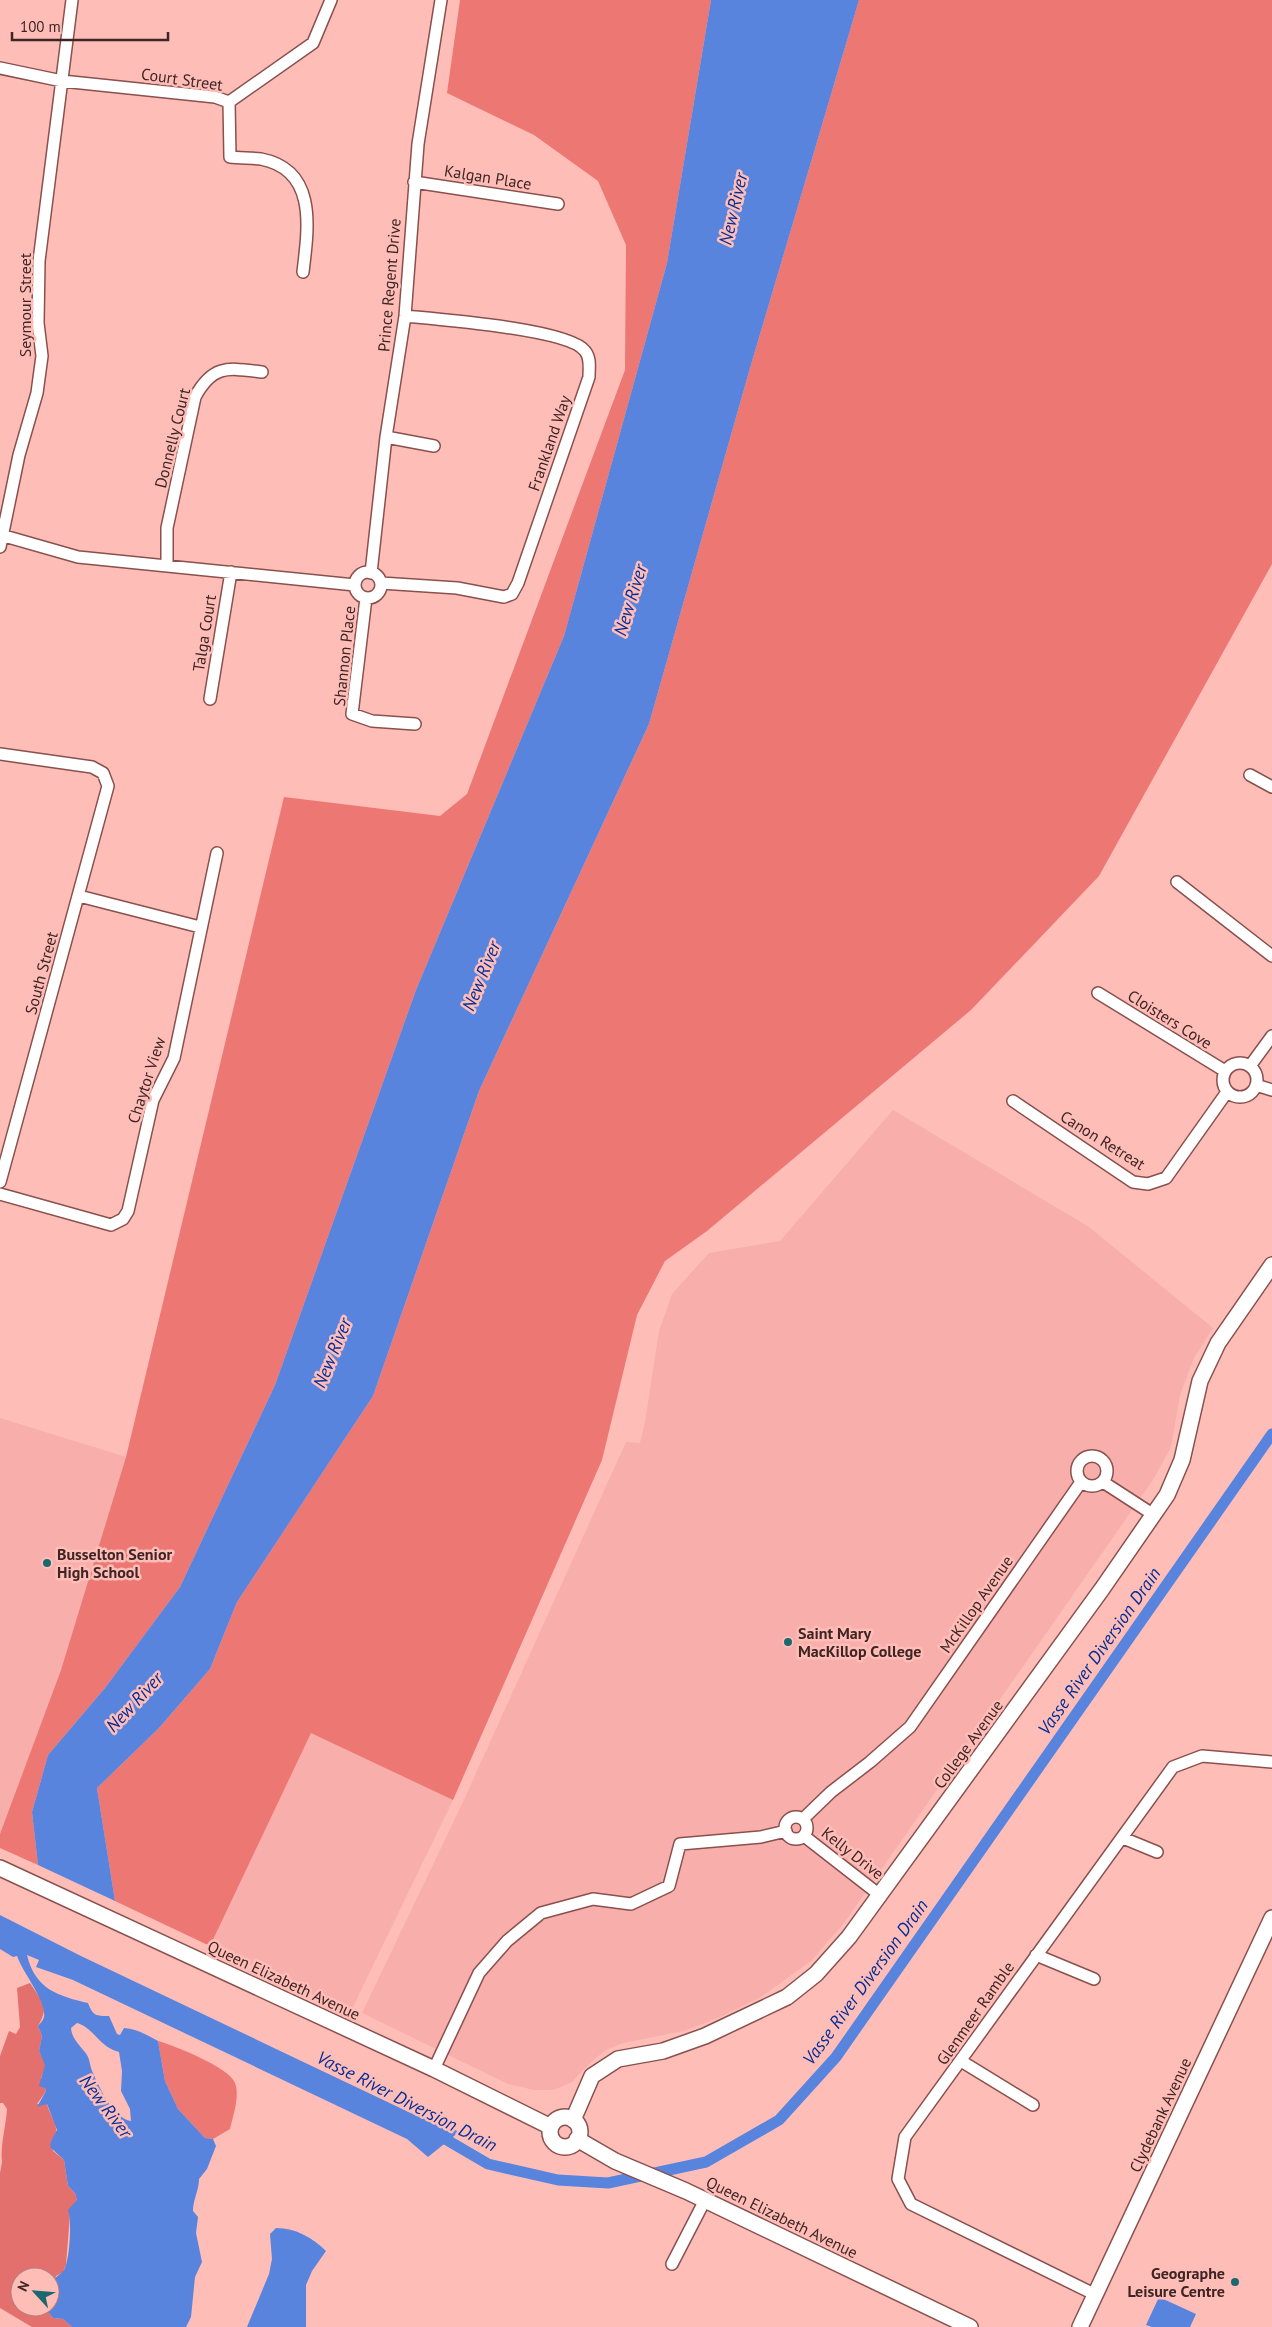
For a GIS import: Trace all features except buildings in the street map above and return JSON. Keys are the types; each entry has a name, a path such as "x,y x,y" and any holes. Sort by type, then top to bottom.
{"street":[{"name":"Seymour Street","path":"1,541 20,455 37,393 42,356 38,323 39,261 72,0"},
{"path":"229,102 313,43 331,0"},
{"name":"Prince Regent Drive","path":"370,573 386,437 405,316 414,182 441,0"},
{"name":"Court Street","path":"0,68 62,81 215,97 229,102 230,157 261,160 278,164 289,171 299,185 306,202 308,224 303,272"},
{"name":"Kalgan Place","path":"414,182 558,204"},
{"name":"Frankland Way","path":"381,583 457,588 504,597 512,594 518,583 589,377 589,358 584,350 572,342 494,324 405,316"},
{"name":"Donnelly Court","path":"167,564 167,528 195,397 203,382 227,368 262,372"},
{"path":"386,437 434,446"},
{"path":"1,541 78,557 167,564 356,585"},
{"name":"Talga Court","path":"210,699 231,572"},
{"path":"370,573 375,575 381,583 379,593 366,598 360,595 356,585 359,577 370,573"},
{"name":"Shannon Place","path":"366,598 352,714 372,721 415,724"},
{"name":"South Street","path":"0,754 92,768 103,773 108,786 0,1182"},
{"path":"1250,775 1272,787"},
{"name":"Chaytor View","path":"0,1194 111,1225 123,1220 128,1211 153,1100 174,1058 217,853"},
{"path":"1177,882 1272,956"},
{"path":"79,896 200,927"},
{"name":"Cloisters Cove","path":"1098,993 1225,1072"},
{"path":"1250,1066 1272,1036"},
{"path":"1238,1062 1250,1066 1257,1077 1256,1085 1251,1093 1245,1096 1233,1096 1227,1092 1223,1082 1225,1072 1238,1062"},
{"path":"1256,1085 1272,1090"},
{"name":"Canon Retreat","path":"1013,1101 1133,1182 1148,1184 1166,1178 1227,1092"},
{"name":"College Avenue","path":"573,2120 592,2076 618,2059 663,2051 705,2036 787,1998 816,1974 849,1937 881,1896 1167,1495 1182,1460 1200,1381 1218,1343 1272,1266"},
{"path":"1094,1456 1103,1460 1107,1466 1106,1477 1103,1482 1090,1487 1081,1482 1077,1472 1078,1464 1086,1457 1094,1456"},
{"name":"McKillop Avenue","path":"803,1819 831,1792 910,1727 1081,1482"},
{"path":"1103,1482 1154,1515"},
{"name":"Glenmeer Ramble","path":"1096,2295 911,2204 898,2179 905,2137 1173,1767 1202,1756 1272,1762"},
{"path":"791,1818 803,1819 808,1825 804,1836 794,1839 786,1832 786,1824 791,1818"},
{"path":"434,2069 479,1973 507,1941 541,1913 593,1899 632,1904 669,1886 680,1844 761,1837 786,1832"},
{"name":"Kelly Drive","path":"804,1836 881,1896"},
{"path":"1123,1838 1157,1852"},
{"name":"Queen Elizabeth Avenue","path":"0,1868 434,2069 551,2127"},
{"name":"Clydebank Avenue","path":"1080,2327 1272,1918"},
{"path":"1036,1955 1094,1979"},
{"path":"961,2061 1033,2105"},
{"path":"563,2117 573,2120 579,2129 578,2140 570,2146 560,2146 552,2140 551,2127 557,2119 563,2117"},
{"name":"Queen Elizabeth Avenue","path":"578,2140 615,2161 686,2191 970,2327"},
{"path":"672,2264 705,2200"}],"shaded area":[{"path":"460,0 711,0 667,263 564,636 416,990 275,1385 180,1587 105,1688 48,1755 32,1812 38,1865 0,1848 0,1834 61,1670 126,1457 284,797 440,816 467,794 625,370 626,245 598,181 534,135 447,93"},
{"path":"859,0 1272,0 1272,564 1099,876 971,1010 707,1231 665,1261 637,1315 602,1460 453,1800 311,1733 210,1946 115,1901 97,1788 159,1728 210,1669 237,1602 373,1396 479,1091 649,724 750,368"},
{"name":"Saint Mary MacKillop College","path":"893,1110 1089,1227 1213,1328 1194,1358 1180,1395 1171,1447 1153,1480 844,1923 811,1961 761,1997 720,2017 684,2031 623,2043 606,2050 591,2062 572,2082 554,2090 534,2090 508,2084 362,2013 462,1804 626,1442 640,1443 659,1331 672,1294 709,1253 780,1241"},
{"name":"Busselton Senior High School","path":"0,1418 126,1457 61,1670 0,1834"},
{"path":"311,1732 453,1800 350,2013 210,1946"},
{"path":"30,1983 43,2004 44,2014 38,2026 42,2036 39,2051 46,2065 41,2078 46,2091 37,2104 47,2104 55,2123 56,2134 51,2141 53,2151 64,2160 68,2186 75,2193 77,2200 70,2214 66,2265 63,2272 60,2274 60,2267 10,2267 10,2314 0,2308 0,2173 7,2109 3,2103 0,2103 0,2056 9,2031 16,2034 20,2027 17,1988"},
{"path":"158,2041 201,2058 223,2070 231,2077 235,2083 237,2094 230,2129 213,2139 205,2138 178,2109 165,2081"},
{"path":"15,2317 52,2317 63,2319 72,2327 32,2327"}],"water":[{"name":"New River","path":"711,0 859,0 750,368 649,724 479,1091 373,1396 237,1602 210,1669 159,1728 97,1788 115,1901 38,1865 32,1812 48,1755 105,1688 180,1587 275,1385 416,990 564,636 667,263"},
{"name":"New River","path":"0,1915 81,1956 417,2116 438,2121 459,2132 428,2157 407,2139 73,1980 36,1967 39,1960 27,1955 31,1967 42,1983 58,1994 88,2003 96,2014 109,2016 117,2034 120,2035 124,2028 142,2033 158,2041 165,2081 178,2109 205,2138 213,2139 216,2146 207,2169 199,2179 193,2207 193,2211 198,2217 196,2233 202,2262 195,2277 191,2317 186,2327 72,2327 63,2319 52,2317 60,2317 60,2274 66,2265 70,2240 68,2210 77,2200 75,2193 68,2186 64,2160 50,2147 57,2130 47,2104 37,2107 46,2091 45,2088 39,2086 45,2065 39,2051 42,2036 38,2026 44,2018 44,2011 17,1956 13,1957 0,1949","holes":["77,2023 88,2029 106,2046 119,2052 122,2071 121,2091 130,2109 131,2121 124,2119 108,2102 92,2071 89,2059 77,2043 71,2028"]},
{"path":"276,2228 283,2228 304,2235 326,2251 312,2271 306,2285 306,2327 247,2327 269,2274 272,2259 270,2234"},
{"path":"1159,2297 1196,2314 1190,2327 1152,2327 1146,2325"}],"waterway":[{"name":"Vasse River Diversion Drain","path":"435,2133 488,2164 558,2180 608,2183 706,2162 779,2120 836,2057 1272,1434"}],"place":[{"name":"Busselton Senior High School","path":"47,1563"},
{"name":"Saint Mary MacKillop College","path":"788,1642"},
{"name":"Geographe Leisure Centre","path":"1235,2282"}]}
